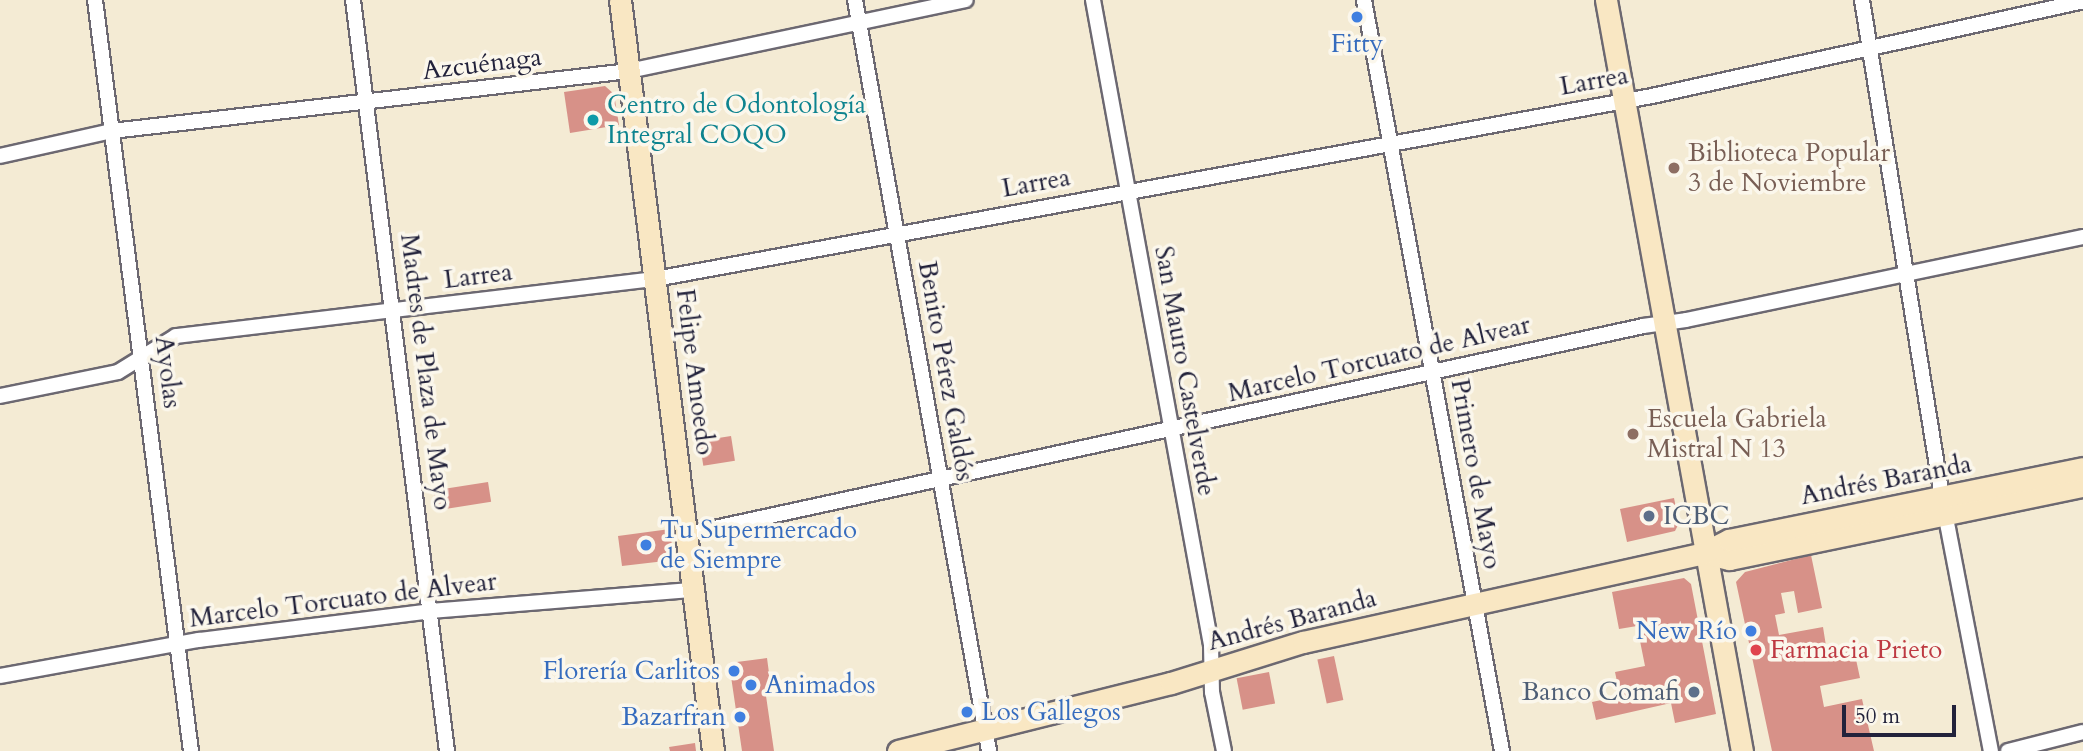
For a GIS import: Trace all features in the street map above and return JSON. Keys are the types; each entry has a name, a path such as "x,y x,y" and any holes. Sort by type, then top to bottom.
{"main road":[{"name":"Felipe Amoedo","path":"620,0 713,751"},
{"path":"1606,0 1703,553 1742,751"},
{"name":"Andrés Baranda","path":"898,751 1212,671 1303,642 1703,553 1729,559 2083,468"},
{"name":"Andrés Baranda","path":"1944,505 2083,486"}],"street":[{"name":"Ayolas","path":"95,0 191,751"},
{"name":"Madres de Plaza de Mayo","path":"353,0 447,751"},
{"name":"Benito Pérez Galdós","path":"855,0 940,482 962,583 989,751"},
{"name":"Azcuénaga","path":"0,156 112,131 629,71 966,0"},
{"name":"San Mauro Castelverde","path":"1093,0 1211,645 1212,671 1224,751"},
{"name":"Primero de Mayo","path":"1364,0 1388,143 1503,751"},
{"path":"1862,0 1944,505 1991,751"},
{"name":"Larrea","path":"0,396 118,372 176,336 654,279 1624,101 2083,1"},
{"name":"Marcelo Torcuato de Alvear","path":"687,534 1171,432 1432,372 2083,237"},
{"name":"Marcelo Torcuato de Alvear","path":"0,676 178,644 431,611 693,590"},
{"path":"2008,751 2083,732"}],"building":[{"path":"605,86 614,94 619,125 570,133 564,92"},
{"path":"731,436 735,461 703,466 699,441"},
{"path":"488,482 491,502 437,510 434,491"},
{"name":"ICBC","path":"1674,498 1679,523 1675,531 1627,542 1620,509"},
{"name":"Tu Supermercado de Siempre","path":"670,529 673,555 665,561 622,566 618,536"},
{"path":"1811,555 1822,608 1798,613 1794,591 1781,593 1785,613 1775,615 1779,635 1823,627 1826,646 1812,649 1813,659 1854,650 1860,678 1820,686 1824,707 1862,699 1874,751 1772,751 1736,582 1745,572"},
{"path":"1684,578 1691,584 1716,714 1675,723 1671,703 1596,720 1592,702 1620,696 1615,672 1645,666 1637,626 1619,629 1612,592"},
{"path":"1334,656 1343,700 1327,704 1317,660"},
{"path":"767,658 771,688 765,689 774,751 742,751 729,663"},
{"path":"1269,672 1275,703 1243,710 1237,678"},
{"path":"695,743 696,751 670,751 669,747"}],"place":[{"name":"Fitty","path":"1357,17"},
{"name":"Centro de Odontología Integral COQO","path":"593,120"},
{"name":"Biblioteca Popular 3 de Noviembre","path":"1674,168"},
{"name":"Escuela Gabriela Mistral N 13","path":"1633,434"},
{"name":"ICBC","path":"1649,516"},
{"name":"Tu Supermercado de Siempre","path":"646,545"},
{"name":"New Río","path":"1751,631"},
{"name":"Farmacia Prieto","path":"1756,650"},
{"name":"Florería Carlitos","path":"734,671"},
{"name":"Animados","path":"751,685"},
{"name":"Banco Comafi","path":"1694,692"},
{"name":"Los Gallegos","path":"967,712"},
{"name":"Bazarfran","path":"740,717"}]}
